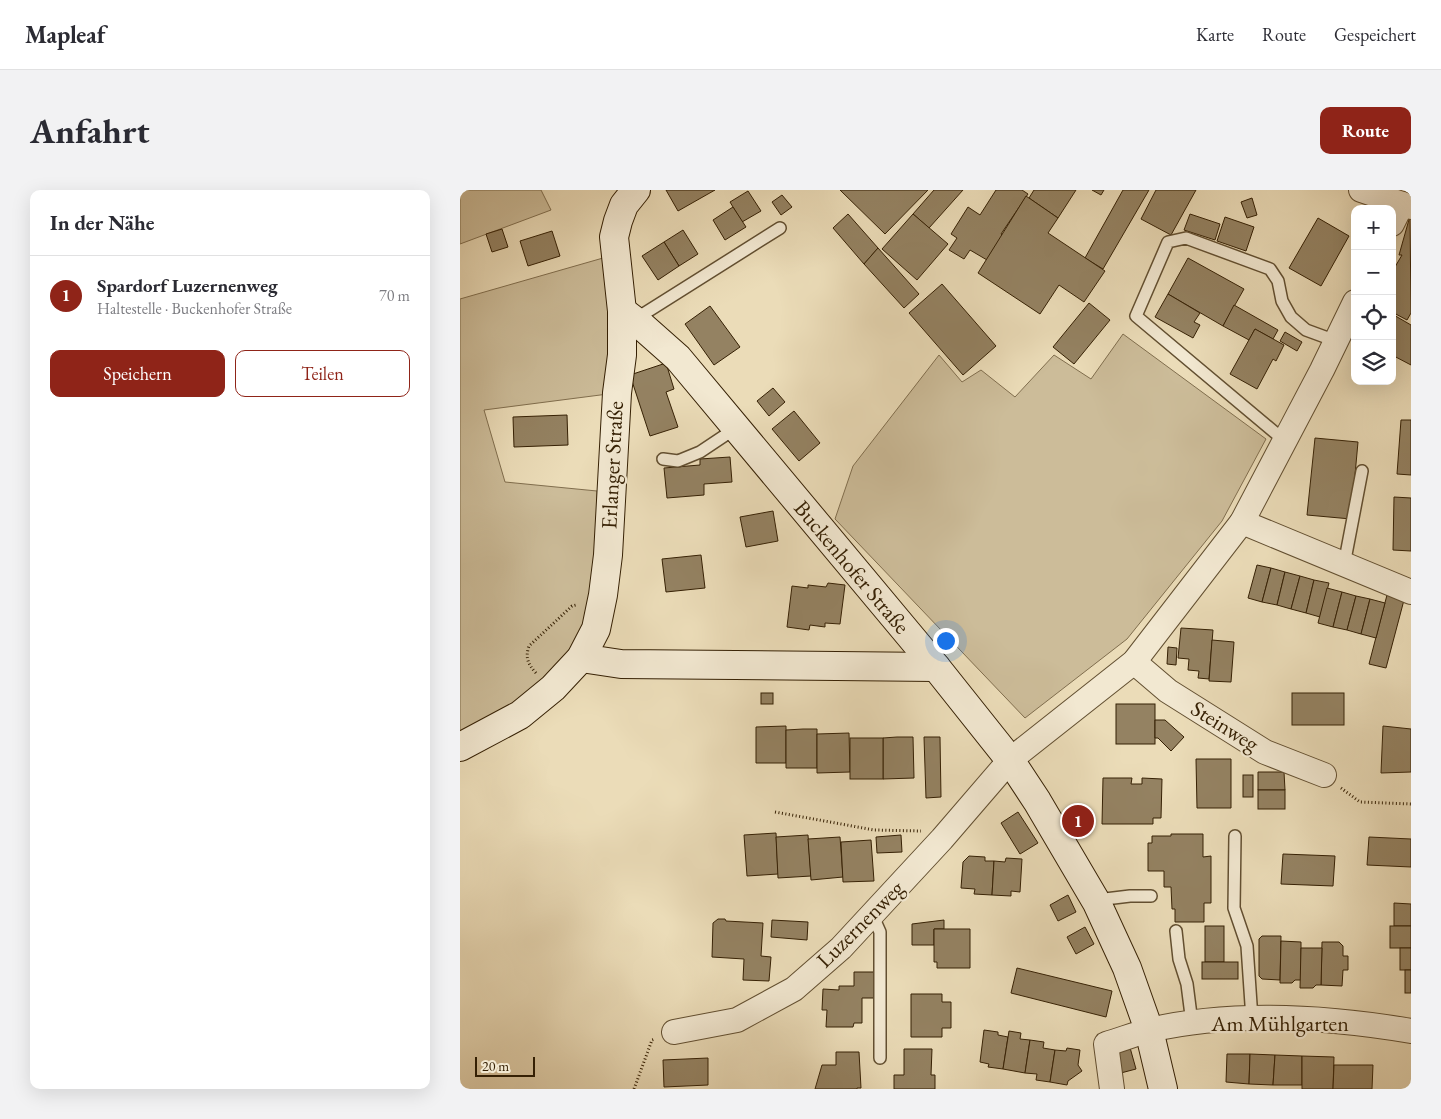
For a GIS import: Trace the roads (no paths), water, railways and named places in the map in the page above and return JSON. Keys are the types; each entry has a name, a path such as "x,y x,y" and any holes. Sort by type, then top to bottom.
{"street":[{"name":"Erlanger Straße","path":"460,747 520,715 553,688 581,658 596,629 608,555 616,393 628,316 614,237 624,205 636,190"},
{"path":"1360,190 1402,212"},
{"name":"Luzernenweg","path":"674,1032 737,1020 794,989 841,948 942,839 1010,760 1134,662 1242,522 1351,310"},
{"name":"Buckenhofer Straße","path":"628,316 678,358 936,667 1010,760 1068,852 1095,900 1127,968 1149,1030 1163,1089"},
{"path":"1242,522 1411,592"},
{"path":"581,658 621,664 936,667"},
{"name":"Steinweg","path":"1134,662 1168,691 1265,752 1324,776"},
{"name":"Am Mühlgarten","path":"1149,1030 1192,1023 1252,1019 1322,1020 1411,1031"},
{"path":"1112,1089 1106,1044 1149,1030"}],"lane":[{"path":"628,316 780,228"},
{"path":"1285,441 1136,316 1168,242 1186,238 1270,269 1278,281 1282,301 1291,316 1306,330 1336,341"},
{"path":"663,459 678,461 700,452 736,428"},
{"path":"1344,565 1362,471"},
{"path":"1235,836 1234,908 1247,946 1252,1019"},
{"path":"1095,900 1151,896"},
{"path":"872,914 880,932 880,1058"},
{"path":"1176,931 1179,959 1187,984 1192,1023"}],"place":[{"name":"Spardorf Luzernenweg","path":"1078,821"}]}
